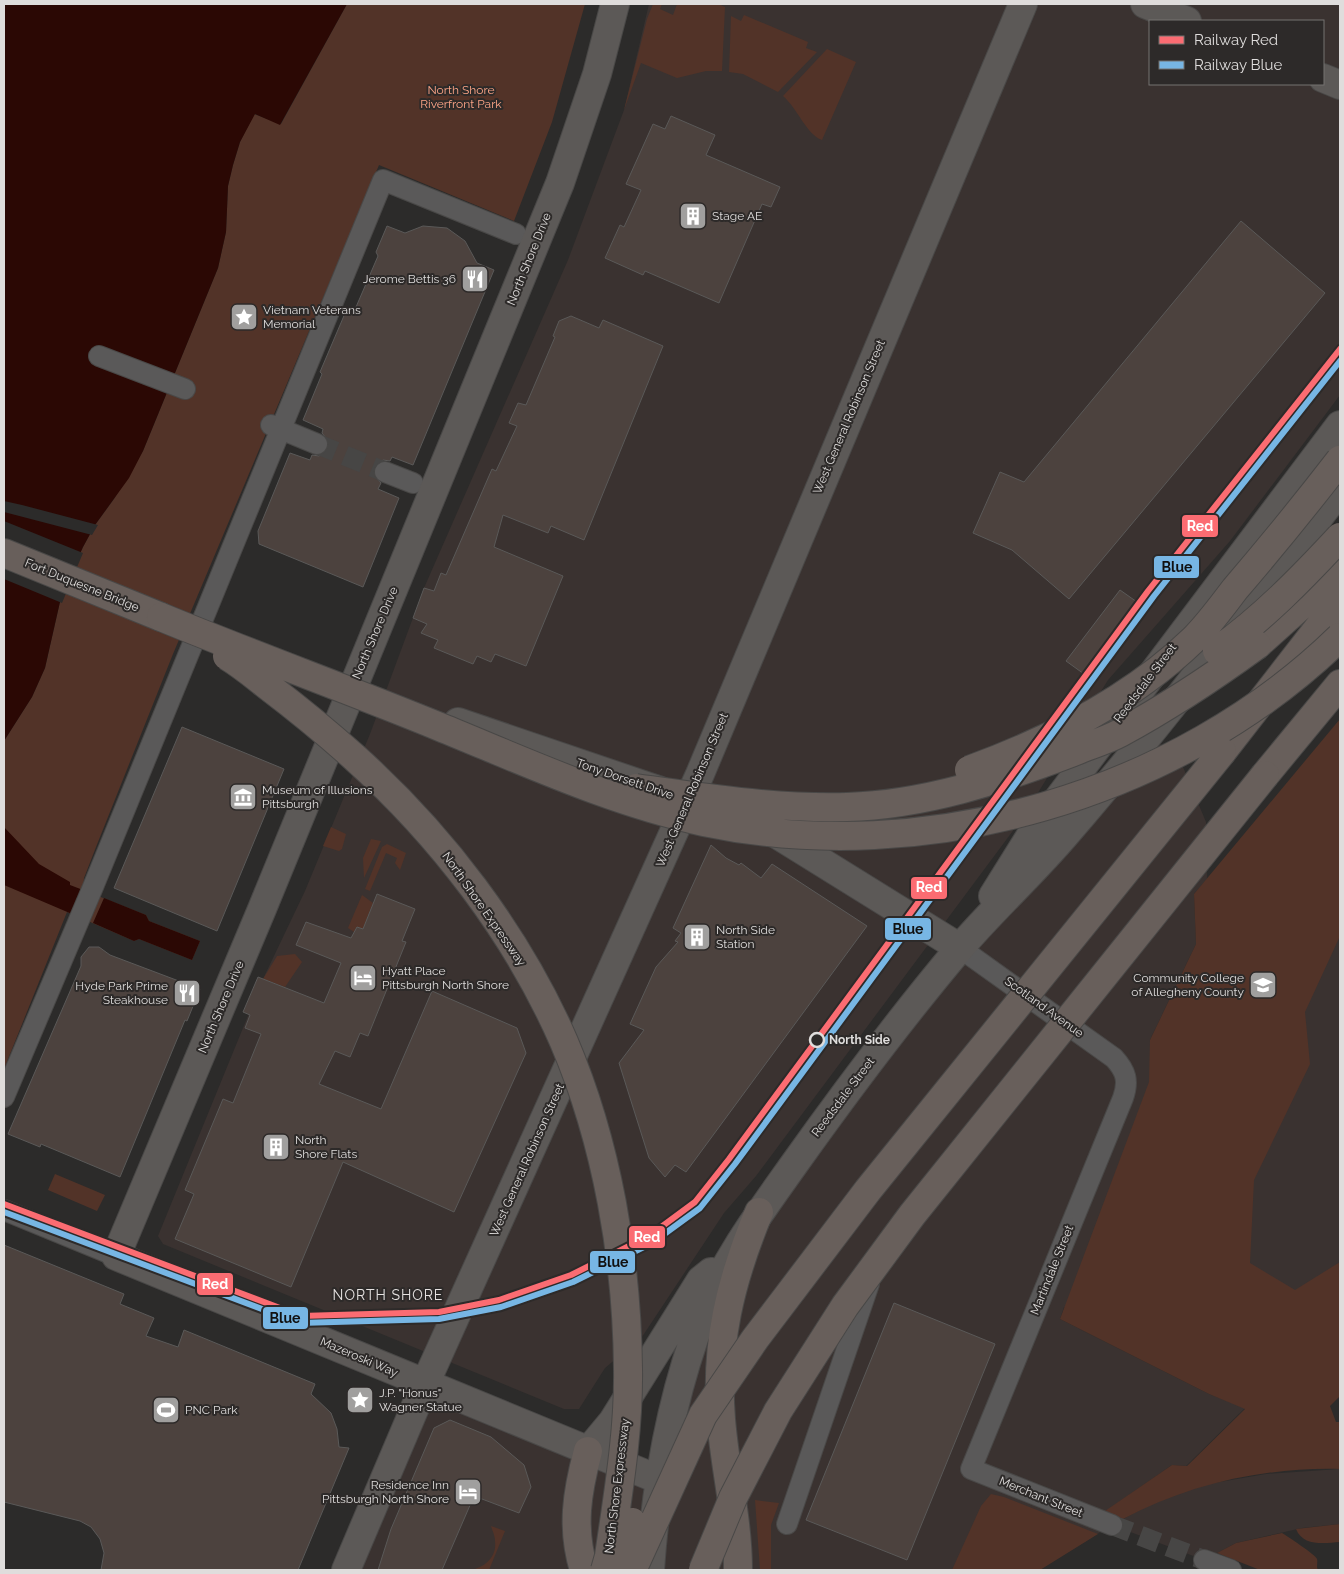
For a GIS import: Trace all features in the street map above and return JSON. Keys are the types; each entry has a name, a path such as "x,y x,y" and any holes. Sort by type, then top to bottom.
{"highway":[{"path":"437,726 626,781 718,793 798,797 877,790 949,777 1026,748 1094,714 1146,678 1194,639 1288,527 1340,460"},
{"path":"635,787 713,795 778,798 852,794 945,777 1029,752 1126,711 1184,675 1246,630 1293,587 1340,537"},
{"name":"Fort Duquesne Bridge","path":"4,553 160,617"},
{"path":"160,617 566,771 635,787 720,800 796,808 850,807 923,798 1021,772 1118,734 1210,680 1257,646 1306,601 1340,565"},
{"path":"633,1570 703,1415 754,1339 868,1190 1222,752 1340,600"},
{"path":"160,617 268,662 437,726 618,798 704,822 773,832 852,836 939,829 1023,812 1096,789 1169,759 1252,709 1318,659 1340,636"},
{"name":"North Shore Expressway","path":"160,617 234,660 314,722 390,789 446,852 496,921 529,974 563,1041 588,1109 610,1194 624,1278 628,1370 624,1443 609,1556 605,1570"},
{"name":"North Shore Expressway","path":"160,617 226,656 300,712 377,778 435,841 479,898 516,956 553,1023 587,1112 609,1197 628,1290 637,1435 632,1519 626,1570"},
{"path":"703,1570 733,1498 778,1411 845,1306 912,1215 1340,684"},
{"path":"738,1570 738,1536 721,1419 720,1352 726,1310 740,1257 759,1212"},
{"path":"584,1570 578,1549 577,1490 588,1451"},
{"path":"633,1570 660,1480"}],"main road":[{"name":"North Shore Drive","path":"116,1256 262,909 560,183 594,83 615,4"},
{"name":"West General Robinson Street","path":"346,1570 425,1384 688,800 1023,4"},
{"path":"1145,4 1185,20"},
{"path":"1324,78 1340,85"},
{"name":"Reedsdale Street","path":"960,948 1031,835 1340,425"},
{"name":"Reedsdale Street","path":"650,1570 660,1480 669,1423 686,1361 705,1311 734,1251 759,1212 841,1097 960,948 1047,856 1139,749 1340,490"},
{"name":"Tony Dorsett Drive","path":"353,686 688,800 775,832 960,948"},
{"name":"Reedsdale Street","path":"588,1451 613,1421 701,1280 734,1251"},
{"name":"Mazeroski Way","path":"116,1256 660,1480"}],"street":[{"path":"4,1097 91,891 276,427 383,180 516,234"},
{"path":"99,356 185,389"},
{"path":"276,427 317,444"},
{"path":"385,472 412,483"},
{"name":"Scotland Avenue","path":"960,948 1114,1058 1125,1071"},
{"name":"Martindale Street","path":"970,1469 1127,1088 1125,1071"},
{"name":"Mazeroski Way","path":"4,1210 116,1256"},
{"path":"787,1524 888,1228"},
{"name":"Merchant Street","path":"970,1469 1112,1525"},
{"path":"1204,1560 1231,1570"}],"shaded area":[{"path":"4,4 347,4 280,125 255,114 240,142 228,186 226,232 218,268 143,451 129,478 95,525 62,593 45,668 32,697 4,741"},
{"path":"649,4 1340,4 1340,395 1230,541 1108,680 1021,820 756,1176 724,1213 642,1337 605,1368 579,1409 564,1409 163,1244 158,1236 263,979 305,891 370,734 424,588 568,260 624,110"},
{"path":"1151,734 1183,767 1206,822 1207,879 1194,894 1196,944 1150,1040 1150,1080 1340,749 1340,1375 1064,1307 1060,1319 1209,1394 1245,1408 1186,1466 1172,1465 1106,1511 1123,1519 1158,1500 1208,1484 1266,1474 1340,1469 1340,1524 1302,1528 1236,1543 1204,1560 1112,1525 1039,1570 346,1570 425,1384 660,1480 669,1423 759,1212"},
{"path":"4,827 39,864 70,882 70,885 83,890 72,914 4,885"},
{"path":"104,898 146,915 149,921 200,941 192,960 139,939 134,941 93,923"}],"green space":[{"name":"North Shore Riverfront Park","path":"347,4 585,4 552,122 514,221 379,165 173,654 84,878 83,890 146,915 149,921 200,941 192,960 139,939 134,941 67,912 4,1069 4,741 32,697 45,668 62,593 95,525 114,499 143,451 218,268 226,232 228,186 240,142 254,114 281,124"},
{"path":"653,4 662,4 660,9 673,15 677,4 718,4 725,7 722,71 706,71 677,78 641,63 624,110 647,19"},
{"path":"744,15 808,42 806,48 817,52 778,92 743,74 729,72 731,16 741,21"},
{"path":"827,49 856,62 822,140 811,132 783,96"},
{"name":"Community College of Allegheny County","path":"1340,719 1340,936 1305,1012 1310,1064 1254,1180 1250,1263 1295,1290 1340,1262 1340,1396 1330,1406 1336,1422 1340,1422 1340,1469 1284,1471 1228,1480 1174,1496 1123,1519 1105,1511 1172,1465 1187,1466 1245,1409 1209,1394 1060,1319 1149,1082 1150,1040 1196,944 1194,894"},
{"path":"331,827 346,834 342,849 339,851 323,846"},
{"path":"371,839 381,841 364,878 363,858"},
{"path":"387,844 406,853 400,870 395,863 397,858 386,853 370,891 365,889 382,847"},
{"path":"362,895 373,903 363,929 357,927 354,932 348,928"},
{"path":"295,954 302,962 285,987 263,979 277,956"},
{"path":"55,1174 105,1195 97,1211 48,1190"},
{"path":"991,1494 1004,1497 1098,1534 1040,1570 952,1570 981,1506"},
{"path":"755,1500 779,1503 771,1525 771,1570 760,1570"},
{"path":"1340,1524 1340,1542 1315,1543 1304,1539 1296,1529"},
{"path":"491,1526 505,1531 489,1570 471,1570 485,1564 494,1552 495,1539"},
{"path":"1282,1533 1317,1559 1318,1570 1260,1570 1217,1553 1236,1543"}],"pier":[{"path":"4,501 98,525 92,535 4,512"},
{"path":"4,521 83,553 62,603 4,579"}],"building":[{"name":"Stage AE","path":"671,116 715,135 706,155 780,187 771,207 762,204 719,303 645,271 643,275 605,258 620,225 624,227 641,190 626,184 653,124 665,129"},
{"path":"1241,221 1325,293 1069,599 1012,550 973,533 1000,472 1024,482"},
{"path":"387,226 405,233 423,226 447,228 465,241 477,263 494,270 413,465 392,457 390,461 383,460 374,467 373,474 381,483 378,489 399,498 363,587 259,544 258,531 290,453 310,460 312,455 319,456 328,449 329,442 322,433 323,429 303,420 322,374 320,372 346,311 353,314 378,256 376,252"},
{"path":"571,316 599,328 603,320 663,346 584,540 551,526 548,533 503,515 494,547 563,576 526,666 495,654 491,662 477,656 473,664 434,648 438,640 421,633 427,624 413,618 424,588 434,591 441,573 446,575 492,469 496,471 517,426 509,423 518,403 526,405 555,337 553,336 559,321"},
{"path":"1120,590 1137,602 1084,674 1066,661"},
{"path":"182,727 284,769 217,931 114,888"},
{"path":"711,845 726,858 739,865 741,863 761,878 772,864 867,926 686,1172 675,1165 665,1177 649,1158 619,1063 644,1030 630,1024 656,967 678,942 675,941 681,933 673,928"},
{"path":"377,894 415,909 402,941 406,942 368,1036 360,1033 350,1057 335,1051 319,1084 381,1109 432,991 517,1028 526,1053 454,1212 343,1162 291,1287 175,1239 194,1194 185,1190 223,1099 233,1103 261,1034 245,1028 250,1015 243,1012 258,977 324,1003 341,963 296,945 306,922 351,938 357,927 363,929"},
{"path":"89,947 99,947 110,955 200,989 187,1021 185,1020 120,1177 41,1144 40,1147 8,1134 81,966 81,957"},
{"name":"PNC Park","path":"4,1245 124,1294 120,1304 154,1318 146,1336 178,1347 184,1330 315,1384 311,1394 331,1413 337,1429 339,1447 349,1448 298,1570 101,1570 104,1553 100,1539 91,1527 80,1521 4,1502"},
{"path":"894,1303 995,1344 907,1560 806,1520"},
{"name":"Residence Inn Pittsburgh North Shore","path":"450,1420 491,1437 524,1465 531,1487 519,1513 474,1496 442,1570 378,1570 391,1529 434,1428"}],"tunnel":[{"path":"317,444 385,472"},
{"path":"1112,1525 1204,1560"}],"rail line":[{"name":"Red","path":"4,1204 301,1316 439,1312 499,1300 571,1275 649,1236 695,1202 729,1159 1148,591 1340,349"},
{"name":"Blue","path":"4,1212 299,1323 439,1319 501,1307 573,1282 652,1243 700,1208 735,1164 1154,596 1340,361"}],"place":[{"name":"Stage AE","path":"693,216"},
{"name":"Jerome Bettis 36","path":"475,279"},
{"name":"Vietnam Veterans Memorial","path":"244,317"},
{"name":"Museum of Illusions Pittsburgh","path":"243,797"},
{"name":"North Side Station","path":"697,937"},
{"name":"Hyatt Place Pittsburgh North Shore","path":"363,978"},
{"name":"Community College of Allegheny County","path":"1263,985"},
{"name":"Hyde Park Prime Steakhouse","path":"187,993"},
{"name":"North Side","path":"817,1040"},
{"name":"North Shore Flats","path":"276,1147"},
{"name":"J.P. \"Honus\" Wagner Statue","path":"360,1400"},
{"name":"PNC Park","path":"166,1410"},
{"name":"Residence Inn Pittsburgh North Shore","path":"468,1492"}],"district":[{"name":"NORTH SHORE","path":"388,1295"}]}
